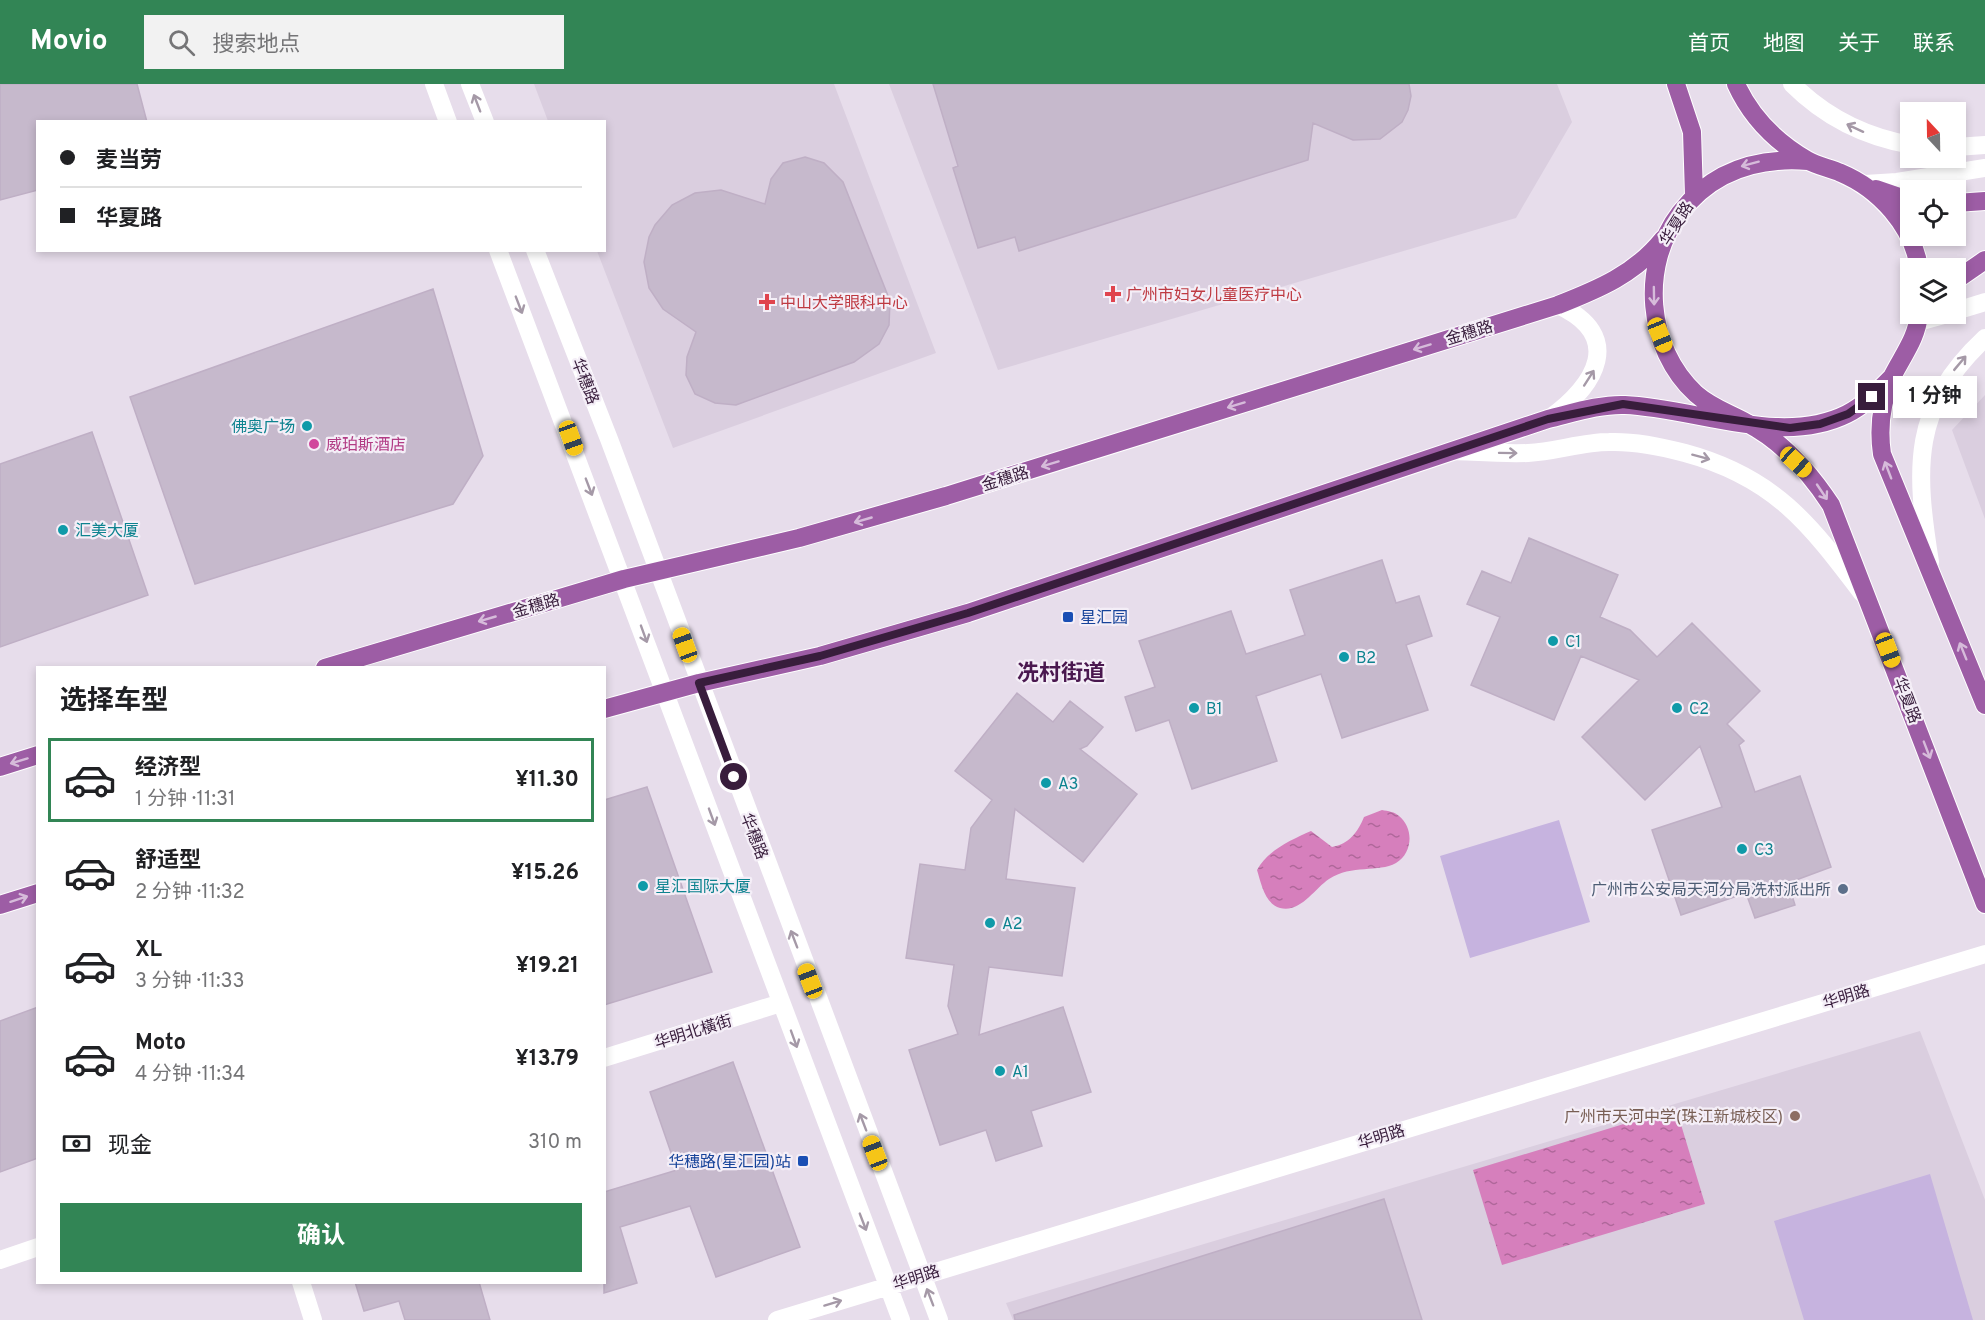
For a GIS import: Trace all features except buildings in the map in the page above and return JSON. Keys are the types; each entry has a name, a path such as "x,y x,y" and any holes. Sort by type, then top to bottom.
{"main road":[{"name":"华夏路","path":"1676,84 1692,132 1694,195"},
{"name":"华夏路","path":"1736,84 1749,110 1767,131 1808,160 1865,184 1898,219 1908,235 1915,258"},
{"name":"华夏路","path":"1808,160 1784,159 1751,163 1732,170 1694,195 1663,239 1654,263 1654,312 1668,355 1694,393 1713,407 1749,424 1810,475 1831,505 1985,904"},
{"path":"1865,184 1900,197"},
{"path":"1966,202 1985,201"},
{"name":"金穗路","path":"332,666 624,579 799,538 923,502 1558,305 1616,281 1650,256 1663,239"},
{"path":"1966,273 1985,260"},
{"name":"华夏路","path":"1918,324 1909,350 1893,376 1883,402 1879,430 1882,454 1985,705"},
{"name":"华夏路","path":"1749,424 1790,428 1820,424 1848,414 1872,397 1893,376"},
{"path":"606,708 699,683 820,656 968,613 1548,419 1623,404 1687,412 1749,424"},
{"path":"0,766 36,756"},
{"path":"0,905 36,894"}],"street":[{"path":"434,84 447,120"},
{"path":"470,84 484,120"},
{"path":"1792,84 1826,113 1857,130 1900,142"},
{"path":"1966,146 1985,145"},
{"path":"1865,184 1897,182 1985,168"},
{"name":"华穗路","path":"499,252 624,579 901,1320"},
{"name":"华穗路","path":"536,252 658,570 939,1320"},
{"path":"1966,308 1985,302"},
{"path":"1548,419 1570,404 1593,373 1599,359 1596,342 1583,321 1558,305"},
{"path":"1932,578 1922,513 1923,448 1927,418 1949,376 1985,338"},
{"path":"1450,451 1527,453 1607,441 1644,443 1710,460 1745,474 1779,498 1811,528 1872,607"},
{"name":"华明路","path":"777,1320 922,1274 1985,954"},
{"name":"华明北橫街","path":"606,1057 781,1003"},
{"path":"0,1260 36,1248"},
{"path":"302,1284 313,1320"}],"shaded area":[{"name":"中山大学眼科中心","path":"534,84 834,84 936,353 673,448 597,252 606,252 606,120 548,120"},
{"name":"广州市妇女儿童医疗中心","path":"889,84 1557,84 1572,122 1516,218 998,370"},
{"path":"1985,395 1985,519 1952,430"},
{"path":"1559,820 1590,922 1470,958 1440,856"},
{"name":"广州市天河中学(珠江新城校区)","path":"1920,1031 1985,1200 1985,1320 1013,1320 1006,1303"},
{"path":"1930,1174 1973,1320 1804,1320 1774,1221"}],"water":[{"path":"1382,810 1397,815 1407,827 1410,840 1402,859 1381,868 1338,874 1323,883 1301,904 1288,909 1275,906 1267,898 1257,870 1274,851 1311,831 1332,847 1338,845 1352,836 1364,817"},
{"path":"1676,1108 1705,1204 1502,1265 1473,1170"}],"place":[{"name":"广州市妇女儿童医疗中心","path":"1113,294"},
{"name":"中山大学眼科中心","path":"767,302"},
{"name":"佛奥广场","path":"307,426"},
{"name":"威珀斯酒店","path":"314,444"},
{"name":"汇美大厦","path":"63,530"},
{"name":"星汇园","path":"1068,617"},
{"name":"C1","path":"1553,641"},
{"name":"B2","path":"1344,657"},
{"name":"B1","path":"1194,708"},
{"name":"C2","path":"1677,708"},
{"name":"A3","path":"1046,783"},
{"name":"C3","path":"1742,849"},
{"name":"星汇国际大厦","path":"643,886"},
{"name":"广州市公安局天河分局冼村派出所","path":"1843,889"},
{"name":"A2","path":"990,923"},
{"name":"A1","path":"1000,1071"},
{"name":"广州市天河中学(珠江新城校区)","path":"1795,1116"},
{"name":"华穗路(星汇园)站","path":"803,1161"}],"district":[{"name":"冼村街道","path":"1061,672"}],"route":[{"path":"734,777 699,683 820,656 968,613 1548,419 1623,404 1687,412 1749,424 1790,428 1820,424 1848,414 1872,397"}]}
